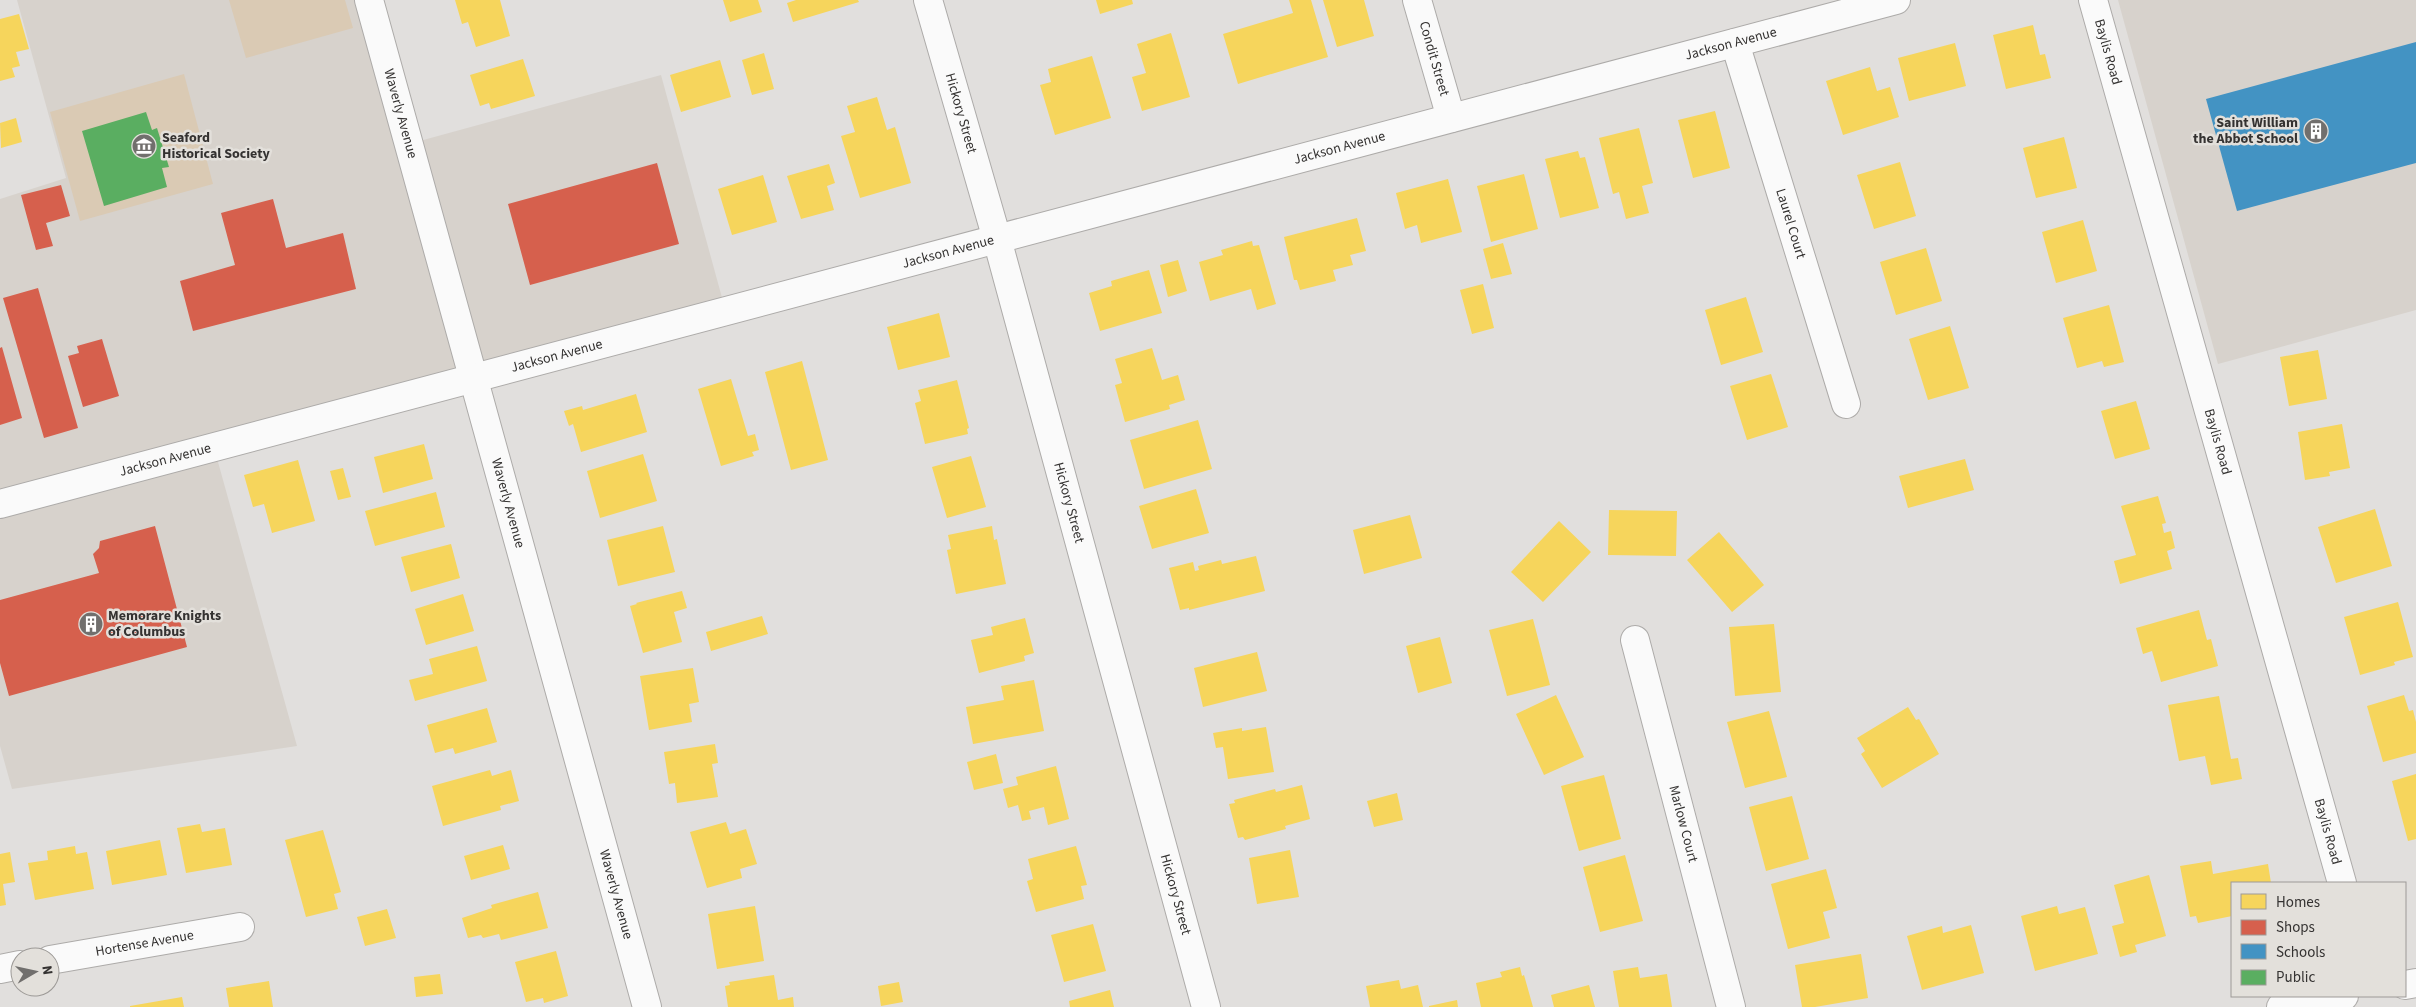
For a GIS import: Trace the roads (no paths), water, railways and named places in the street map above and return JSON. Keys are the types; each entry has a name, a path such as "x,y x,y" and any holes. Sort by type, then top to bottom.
{"street":[{"name":"Waverly Avenue","path":"369,0 475,378 647,1007"},
{"name":"Hickory Street","path":"928,0 997,239 1206,1007"},
{"name":"Condit Street","path":"1417,0 1452,118"},
{"name":"Jackson Avenue","path":"0,504 1896,0"},
{"name":"Baylis Road","path":"2093,0 2342,882"},
{"name":"Laurel Court","path":"1735,43 1846,404"},
{"name":"Marlow Court","path":"1635,640 1731,1007"},
{"name":"Hortense Avenue","path":"60,958 240,927"},
{"path":"2281,1007 2338,997"}],"place":[{"name":"Saint William the Abbot School","path":"2316,131"},
{"name":"Seaford Historical Society","path":"144,146"},
{"name":"Memorare Knights of Columbus","path":"91,624"}]}
